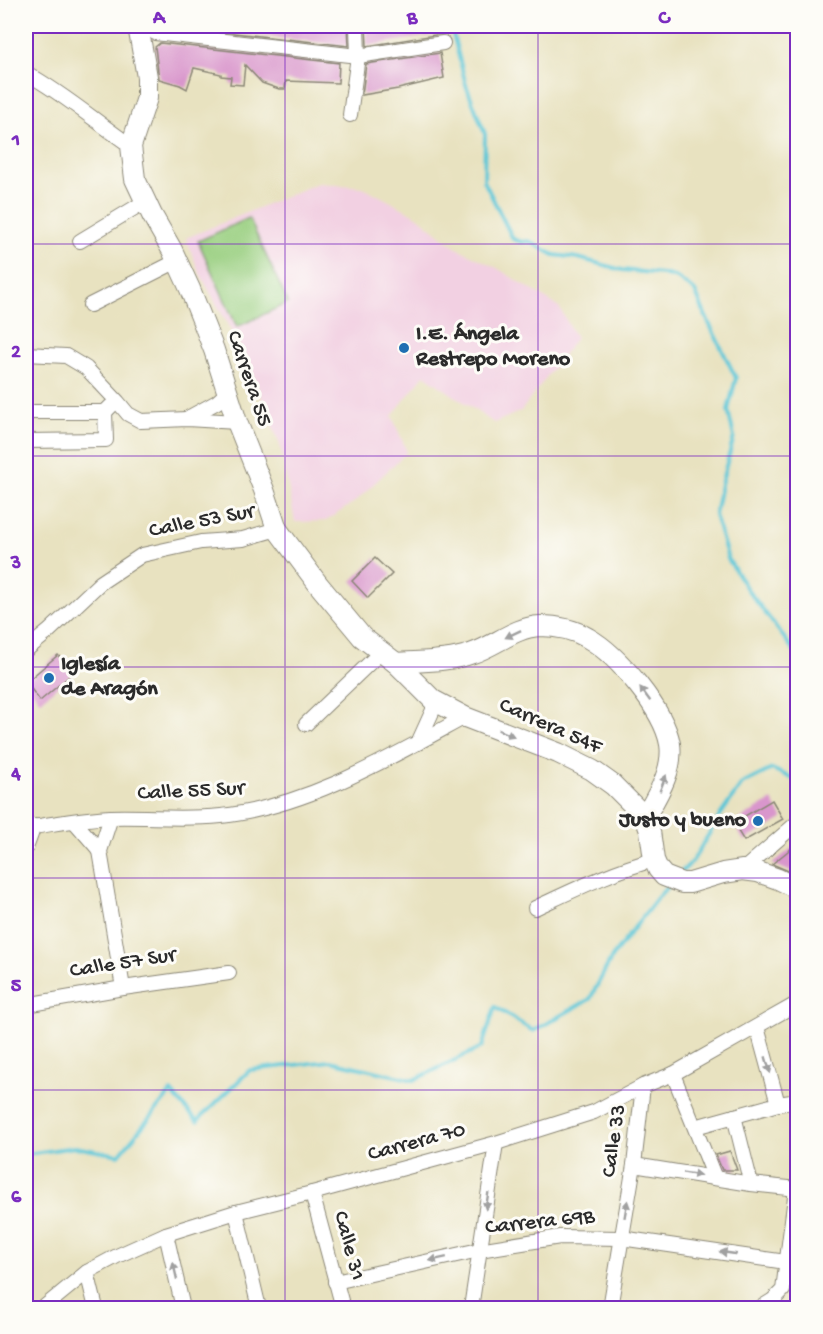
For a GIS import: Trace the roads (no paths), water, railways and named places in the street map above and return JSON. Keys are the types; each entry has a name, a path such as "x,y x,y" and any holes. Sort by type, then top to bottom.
{"main road":[{"name":"Carrera 55","path":"151,28 143,56 147,77 147,98 131,146 135,179 177,261 214,350 237,422 261,481 277,529 362,637 388,657 433,700"},
{"path":"388,657 430,661 470,655 519,630 537,626 554,626 588,638 603,648 644,691 663,720 670,746 668,770 645,817 667,873 690,883 723,873 743,870 758,872 798,889"},
{"name":"Carrera 54F","path":"433,700 465,717 558,753 592,770 613,785 645,817"}],"street":[{"path":"350,115 358,56 357,26"},
{"path":"151,28 358,56 443,43"},
{"path":"26,73 74,103 131,146"},
{"path":"80,241 146,201"},
{"path":"90,305 177,261"},
{"path":"26,354 66,356 86,368 128,414 141,421 187,419 237,422"},
{"path":"187,419 217,402 227,393"},
{"path":"26,412 105,412 118,402"},
{"path":"26,441 106,440 105,412"},
{"name":"Calle 53 Sur","path":"26,650 100,584 142,555 201,542 243,539 277,529"},
{"path":"306,724 388,657"},
{"path":"418,742 433,710 433,700"},
{"name":"Calle 55 Sur","path":"30,827 111,817 166,819 222,816 280,804 366,769 465,717"},
{"path":"111,817 100,851 123,988"},
{"path":"74,821 100,851"},
{"path":"743,870 798,822"},
{"path":"26,848 30,827"},
{"path":"535,908 625,868 667,873"},
{"name":"Calle 57 Sur","path":"26,1005 229,973"},
{"name":"Carrera 70","path":"43,1308 87,1272 166,1234 236,1212 312,1194 496,1143 594,1112 643,1086 673,1074 798,1003"},
{"path":"757,1027 778,1104"},
{"path":"673,1074 715,1178"},
{"name":"Calle 33","path":"610,1308 634,1165 643,1086"},
{"path":"695,1127 778,1104 798,1101"},
{"path":"734,1116 751,1184"},
{"path":"471,1308 496,1143"},
{"path":"634,1165 797,1189 783,1290 760,1308"},
{"name":"Calle 31","path":"312,1194 343,1308"},
{"path":"236,1212 259,1308"},
{"path":"166,1234 183,1308"},
{"name":"Carrera 69B","path":"335,1282 479,1250 560,1237 621,1238 786,1262"},
{"path":"87,1272 96,1308"}],"waterway":[{"path":"451,26 466,85 485,134 484,181 513,239 522,242 529,241 554,255 578,258 622,270 663,274 677,278 695,291 736,378 728,410 734,437 715,515 728,559 747,589 798,656"},
{"path":"679,874 692,862 742,784 772,769 798,781"},
{"path":"26,1154 75,1147 119,1155 171,1092 197,1121 250,1070 330,1061 414,1080 482,1047 495,1007 533,1031 590,999 612,957 670,884"}],"place":[{"name":"I.E. Ángela Restrepo Moreno","path":"404,348"},
{"name":"Iglesía de Aragón","path":"49,678"},
{"name":"Justo y bueno","path":"758,821"}]}
